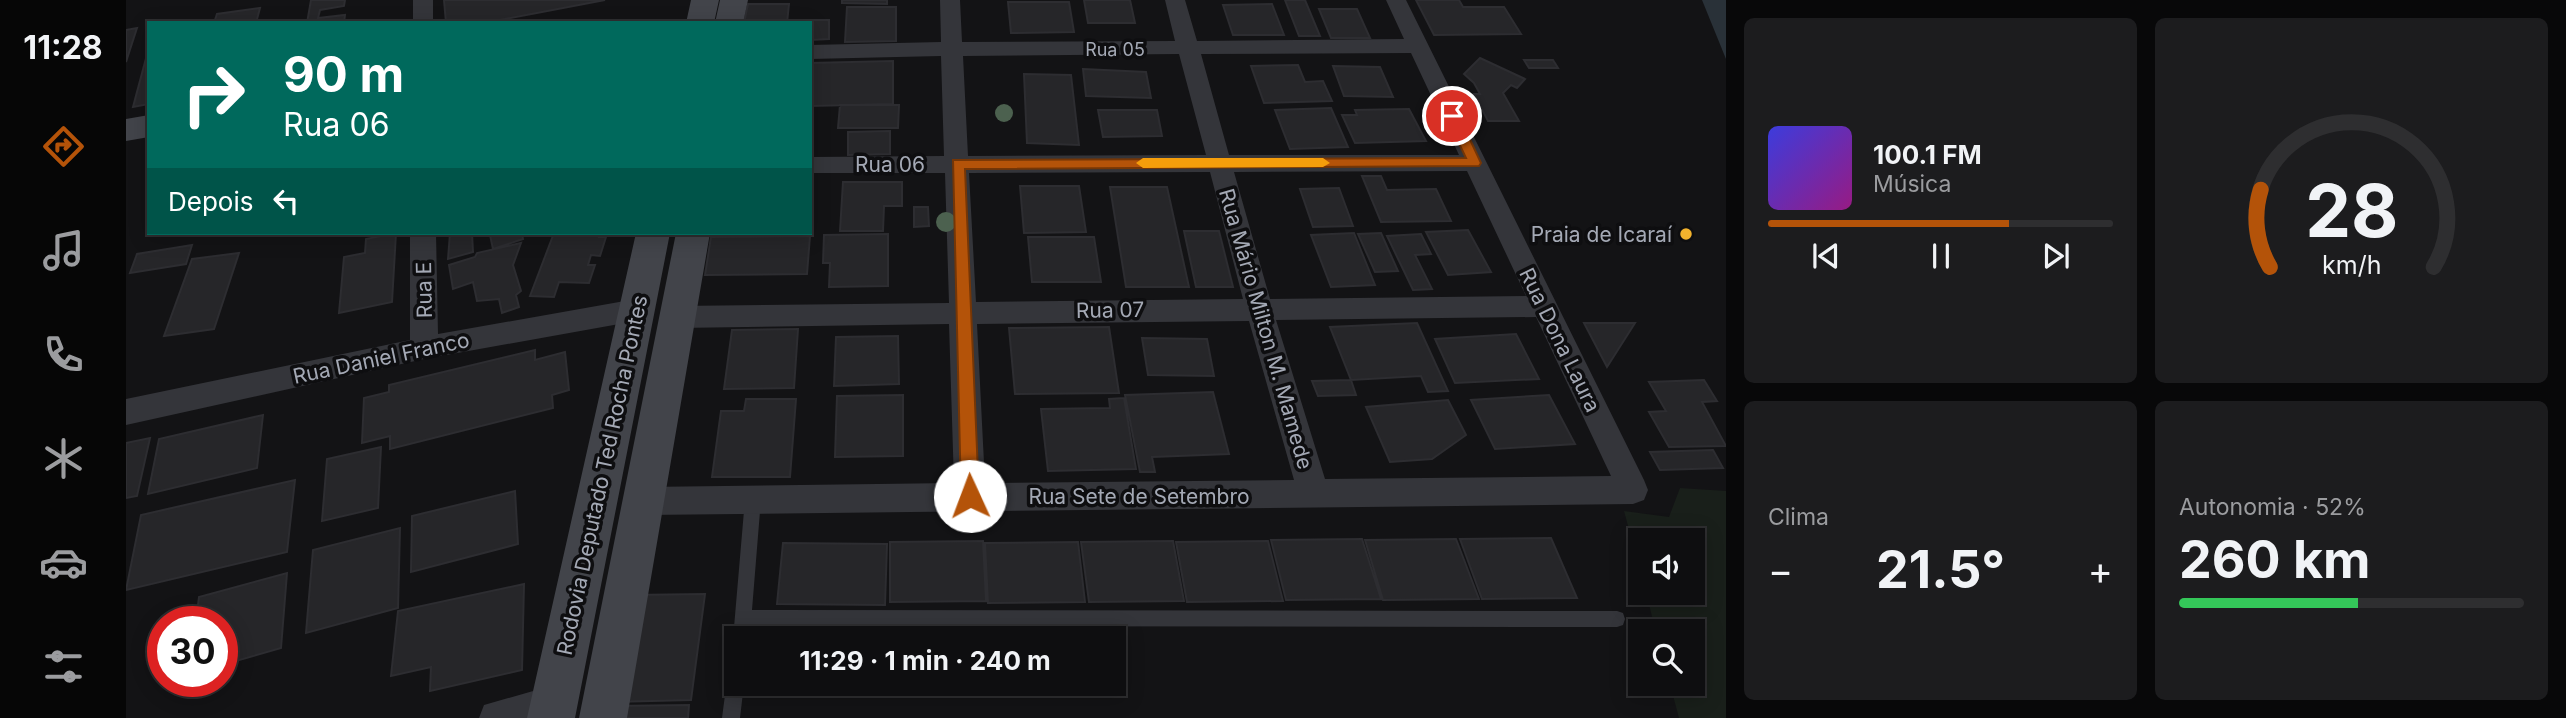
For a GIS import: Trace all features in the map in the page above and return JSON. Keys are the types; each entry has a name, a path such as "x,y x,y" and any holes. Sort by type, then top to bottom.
{"main road":[{"path":"700,21 705,0"},
{"path":"729,21 734,0"},
{"path":"126,130 147,126"},
{"name":"Rodovia Deputado Ted Rocha Pontes","path":"552,711 653,235"},
{"name":"Rodovia Deputado Ted Rocha Pontes","path":"603,718 693,235"}],"street":[{"path":"423,0 423,21"},
{"path":"950,0 970,496"},
{"name":"Rua Mário Milton M. Mamede","path":"1175,0 1259,308 1314,495"},
{"name":"Rua Dona Laura","path":"1396,0 1633,490"},
{"name":"Rua 05","path":"812,52 1419,46"},
{"name":"Rua 06","path":"812,164 1475,163"},
{"name":"Rua E","path":"423,235 424,348"},
{"name":"Rua 07","path":"677,317 1544,306"},
{"name":"Rua Daniel Franco","path":"126,412 424,348 636,310"},
{"name":"Rua Sete de Setembro","path":"644,501 1633,490"},
{"path":"497,718 552,711"}],"lane":[{"path":"742,626 753,499"},
{"path":"743,618 1617,619"},
{"path":"731,718 734,696"}],"shaded area":[{"path":"1702,0 1726,0 1726,59"},
{"path":"1680,488 1726,491 1726,718 1679,718 1673,696 1705,696 1705,619 1653,619 1649,605 1705,605 1705,528 1629,528 1624,511 1669,517"}],"building":[{"path":"311,0 345,0 344,6 320,10 318,18 345,15 344,21 307,21"},
{"path":"444,0 605,0 495,21 446,21"},
{"path":"842,0 887,0 887,4 842,3"},
{"path":"1084,0 1130,0 1135,23 1088,23"},
{"path":"1285,0 1305,0 1320,36 1299,36"},
{"path":"1416,0 1459,0 1463,7 1504,7 1521,34 1434,35"},
{"path":"1008,2 1069,2 1074,32 1011,33"},
{"path":"748,4 789,4 787,21 744,21"},
{"path":"1272,4 1284,35 1233,35 1223,5"},
{"path":"847,7 896,7 896,41 845,42"},
{"path":"260,8 257,21 215,21 217,14"},
{"path":"1319,9 1357,9 1370,38 1331,38"},
{"path":"829,20 829,39 812,40 812,21 795,21"},
{"path":"137,28 126,62 126,30"},
{"path":"147,54 147,104 133,107"},
{"path":"1480,58 1525,79 1517,88 1511,85 1503,93 1519,121 1488,121 1474,94 1480,94 1474,83 1464,74"},
{"path":"1524,60 1553,60 1558,68 1529,68"},
{"path":"893,61 893,104 812,106 812,63"},
{"path":"1298,65 1305,82 1323,81 1332,101 1264,103 1251,66"},
{"path":"1333,66 1380,67 1393,97 1344,96"},
{"path":"1083,69 1146,72 1151,98 1086,96"},
{"path":"1024,74 1071,75 1079,145 1027,143"},
{"path":"840,105 899,105 898,128 838,128"},
{"path":"1331,108 1348,147 1290,149 1275,110"},
{"path":"1409,109 1426,141 1355,143 1342,115 1357,115 1355,110"},
{"path":"1098,110 1157,110 1162,136 1103,137"},
{"path":"890,131 890,154 848,155 848,132"},
{"path":"1362,176 1381,176 1387,190 1436,189 1451,221 1381,222"},
{"path":"843,182 902,182 902,206 884,206 883,231 840,231"},
{"path":"1020,186 1079,186 1086,232 1024,233"},
{"path":"1110,187 1167,187 1189,287 1126,287"},
{"path":"1339,188 1353,226 1313,227 1300,189"},
{"path":"914,207 928,207 929,226 914,227"},
{"path":"1468,230 1491,272 1448,275 1426,232"},
{"path":"1184,231 1219,231 1233,287 1196,287"},
{"path":"1354,233 1375,285 1331,287 1311,235"},
{"path":"1381,233 1398,271 1375,272 1358,234"},
{"path":"888,234 888,286 829,287 830,263 823,263 824,235"},
{"path":"1421,234 1431,254 1415,255 1432,289 1413,290 1387,236"},
{"path":"396,235 392,302 339,313 344,257 365,253 366,239"},
{"path":"450,235 472,235 473,252 448,259"},
{"path":"490,235 522,235 523,239 493,249"},
{"path":"553,235 606,237 600,256 591,255 588,265 595,265 589,283 559,282 554,297 530,296"},
{"path":"810,236 807,274 705,275 711,237"},
{"path":"1028,237 1094,237 1101,282 1032,282"},
{"path":"521,243 513,265 521,291 516,295 519,307 502,313 499,299 477,301 473,282 453,289 449,265 475,257 477,253"},
{"path":"192,245 186,264 130,273 137,254"},
{"path":"239,253 214,329 164,336 192,259"},
{"path":"1417,323 1448,391 1428,392 1421,376 1351,380 1330,327"},
{"path":"1584,323 1635,323 1607,367"},
{"path":"1109,327 1119,393 1015,394 1009,328"},
{"path":"798,329 794,388 724,389 732,330"},
{"path":"1516,334 1539,379 1455,383 1435,339"},
{"path":"898,336 899,384 834,386 836,337"},
{"path":"1142,338 1207,339 1214,376 1148,375"},
{"path":"535,350 535,360 565,352 569,390 552,395 553,408 390,449 390,436 362,443 364,398 389,392 389,385"},
{"path":"1351,380 1356,395 1318,396 1312,381"},
{"path":"1704,380 1717,401 1702,402 1726,446 1669,447 1649,412 1666,411 1649,382"},
{"path":"1213,392 1229,454 1152,457 1155,472 1140,472 1125,395"},
{"path":"903,395 903,456 835,457 837,396"},
{"path":"1549,395 1575,444 1495,449 1471,400"},
{"path":"1124,398 1136,469 1048,471 1041,409 1110,408 1109,399"},
{"path":"746,399 796,399 790,477 712,477 721,411 744,411"},
{"path":"1448,400 1466,435 1432,459 1390,462 1366,407"},
{"path":"263,415 257,468 148,494 159,439"},
{"path":"150,438 137,496 126,498 126,443"},
{"path":"381,447 378,508 322,521 327,459"},
{"path":"1713,450 1723,468 1660,470 1650,452"},
{"path":"295,480 287,552 126,590 141,515"},
{"path":"515,491 518,544 411,572 412,516"},
{"path":"400,528 398,608 306,633 313,550"},
{"path":"1551,538 1577,598 1482,599 1460,539"},
{"path":"1362,539 1381,599 1286,600 1271,540"},
{"path":"1456,539 1479,599 1383,600 1365,540"},
{"path":"983,541 986,601 890,602 890,542"},
{"path":"1173,541 1184,601 1089,602 1081,542"},
{"path":"1268,541 1283,601 1187,602 1176,542"},
{"path":"1078,542 1085,602 988,603 985,543"},
{"path":"783,543 887,544 885,605 777,604"},
{"path":"287,573 281,648 238,660 238,606 198,606 199,597"},
{"path":"524,584 522,670 430,691 431,667 391,676 398,611"},
{"path":"705,594 691,700 613,702 631,595"},
{"path":"689,705 688,718 608,718 610,706"}],"slow traffic":[{"path":"1143,163 1323,163"}],"place":[{"name":"Praia de Icaraí","path":"1686,234"}],"route":[{"path":"970,496 958,164 1475,163 1452,116"}]}
